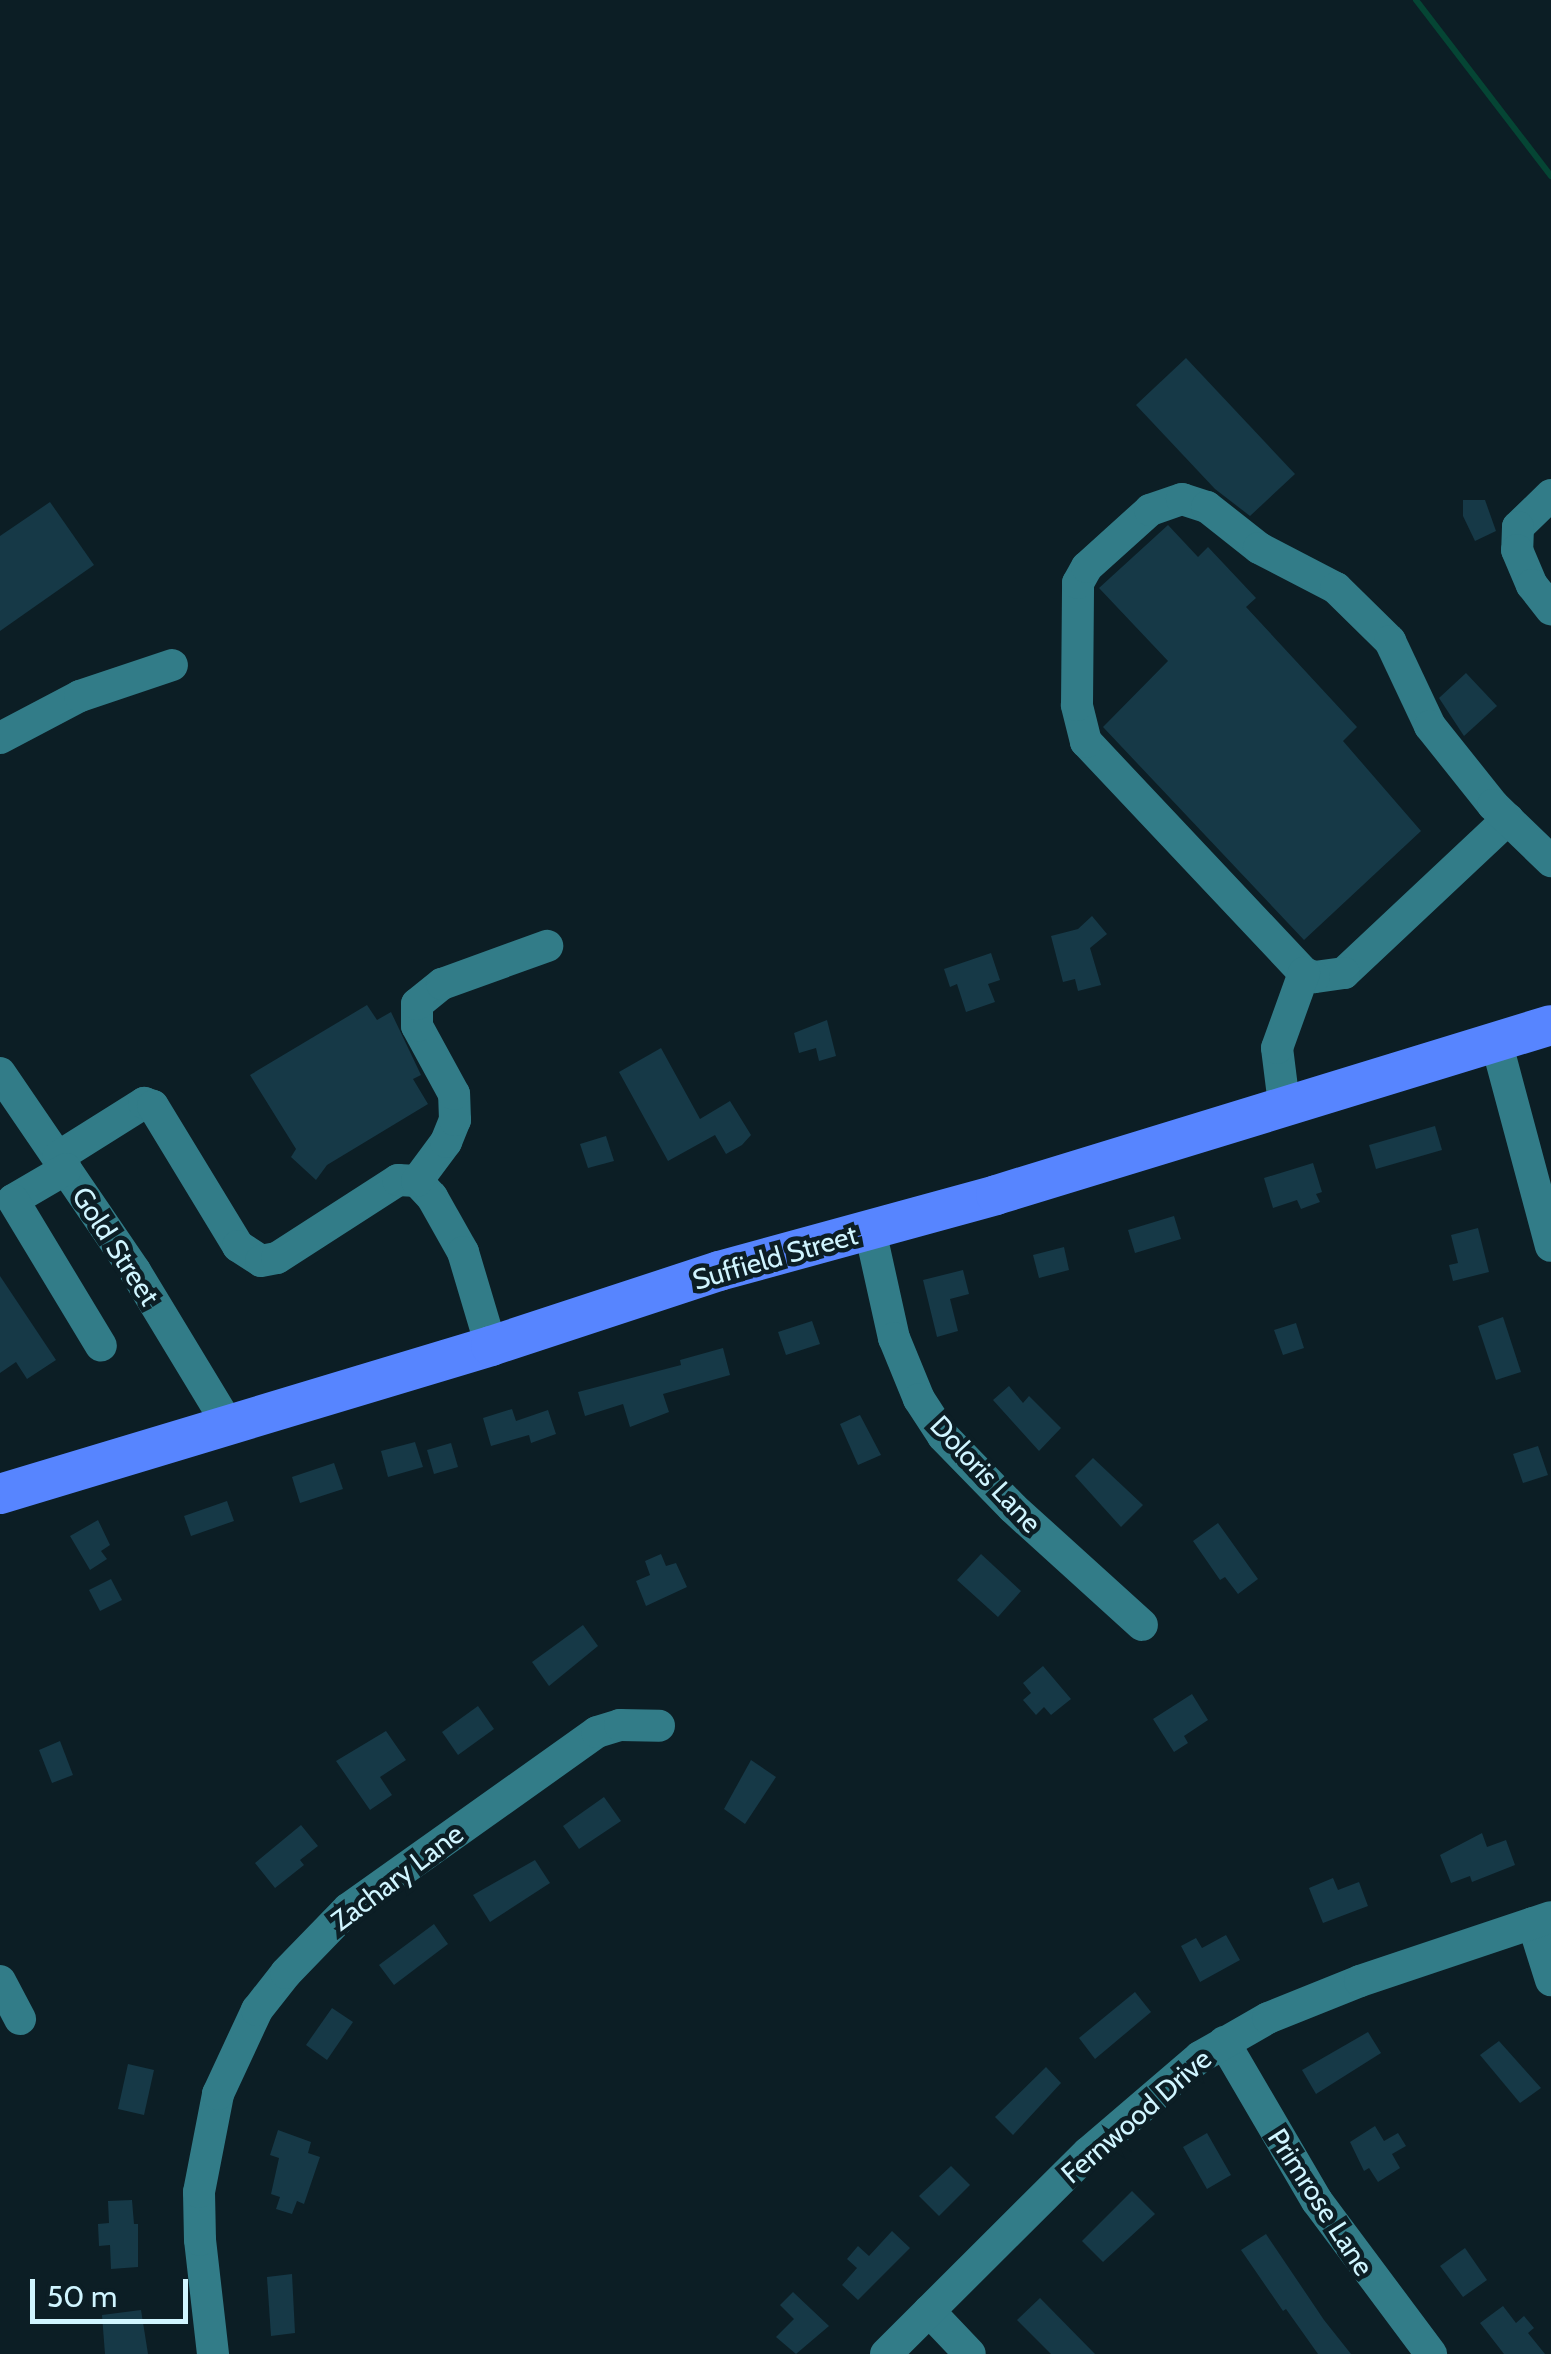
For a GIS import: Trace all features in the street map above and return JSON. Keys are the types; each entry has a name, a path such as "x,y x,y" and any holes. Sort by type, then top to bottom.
{"main road":[{"name":"Suffield Street","path":"0,1494 491,1346 719,1271 996,1195 1551,1025"}],"street":[{"path":"1551,494 1518,526 1517,550 1532,585 1551,609"},
{"path":"1508,819 1344,973 1314,977 1304,973 1086,742 1077,705 1078,583 1087,567 1150,510 1182,499 1207,507 1259,548 1336,588 1390,641 1430,726 1508,819 1551,861"},
{"path":"0,738 80,696 172,665"},
{"path":"417,1181 446,1142 455,1120 454,1094 417,1026 417,1004 442,984 548,946"},
{"path":"1284,1104 1277,1048 1304,973"},
{"path":"1496,1041 1551,1246"},
{"name":"Gold Street","path":"0,1073 135,1271 227,1423"},
{"path":"102,1346 6,1200 144,1103 153,1106 238,1246 261,1261 277,1258 398,1180 417,1181 432,1197 463,1252 491,1346"},
{"name":"Doloris Lane","path":"870,1230 894,1338 919,1399 943,1436 1013,1508 1142,1624"},
{"name":"Zachary Lane","path":"213,2354 200,2240 199,2192 218,2094 258,2010 296,1961 348,1908 550,1765 608,1727 660,1726"},
{"path":"1542,1920 1551,1980"},
{"name":"Fernwood Drive","path":"886,2354 1131,2113 1224,2042 1268,2018 1360,1981 1542,1920"},
{"path":"0,1982 20,2019"},
{"name":"Primrose Lane","path":"1224,2042 1317,2201 1431,2354"},
{"path":"929,2311 970,2354"}],"building":[{"path":"1186,358 1295,474 1250,516 1215,489 1136,405"},
{"path":"1463,500 1485,500 1496,531 1475,541 1463,516"},
{"path":"50,502 94,565 0,631 0,536"},
{"path":"1168,525 1198,557 1208,547 1256,598 1246,607 1357,727 1343,741 1421,831 1304,940 1103,727 1168,661 1099,588"},
{"path":"1466,673 1497,706 1464,736 1439,698"},
{"path":"1092,916 1107,934 1090,948 1101,985 1078,991 1075,979 1063,982 1051,936 1078,929"},
{"path":"991,953 1000,980 988,984 995,1002 966,1012 957,984 950,987 944,969"},
{"path":"367,1005 377,1020 391,1012 421,1075 413,1079 428,1104 327,1165 316,1180 291,1157 296,1149 250,1075"},
{"path":"827,1020 836,1056 819,1061 816,1048 799,1053 794,1033"},
{"path":"661,1048 700,1119 730,1101 751,1135 742,1145 726,1154 715,1135 668,1161 619,1072"},
{"path":"1435,1126 1442,1150 1376,1169 1369,1145"},
{"path":"606,1136 614,1161 588,1168 580,1144"},
{"path":"1313,1163 1322,1192 1316,1194 1320,1202 1301,1209 1297,1200 1273,1208 1264,1178"},
{"path":"1174,1216 1181,1239 1135,1253 1128,1230"},
{"path":"1478,1228 1489,1272 1453,1281 1449,1265 1458,1263 1451,1235"},
{"path":"1064,1247 1069,1270 1039,1278 1033,1255"},
{"path":"963,1270 969,1294 950,1299 958,1331 937,1337 923,1280"},
{"path":"0,1276 56,1360 27,1379 16,1362 0,1373"},
{"path":"1503,1317 1521,1372 1496,1380 1478,1326"},
{"path":"812,1321 820,1344 786,1355 778,1332"},
{"path":"1296,1323 1304,1348 1283,1355 1274,1330"},
{"path":"723,1348 730,1375 663,1394 669,1412 630,1427 623,1404 585,1416 578,1392 681,1365 680,1360"},
{"path":"1009,1386 1023,1403 1029,1396 1061,1428 1039,1451 993,1400"},
{"path":"512,1409 516,1421 548,1410 556,1434 531,1443 529,1435 491,1446 483,1418"},
{"path":"860,1415 881,1455 858,1465 840,1424"},
{"path":"415,1442 423,1467 388,1477 381,1451"},
{"path":"451,1443 458,1467 434,1474 427,1450"},
{"path":"1538,1446 1548,1475 1523,1483 1513,1454"},
{"path":"1093,1458 1143,1505 1121,1527 1075,1476"},
{"path":"334,1463 343,1489 300,1503 292,1477"},
{"path":"227,1501 234,1521 191,1536 184,1516"},
{"path":"98,1520 110,1545 101,1551 107,1559 90,1570 70,1536"},
{"path":"1218,1523 1258,1579 1238,1594 1225,1577 1220,1580 1193,1541"},
{"path":"661,1554 666,1566 676,1563 687,1587 646,1606 636,1581 650,1575 645,1561"},
{"path":"981,1554 1021,1591 998,1617 957,1580"},
{"path":"111,1579 122,1600 100,1611 89,1590"},
{"path":"583,1625 598,1646 549,1686 532,1662"},
{"path":"1043,1666 1071,1699 1051,1715 1044,1707 1036,1715 1023,1700 1031,1693 1023,1683"},
{"path":"1192,1694 1208,1720 1184,1736 1188,1743 1174,1752 1153,1719"},
{"path":"478,1706 494,1729 458,1755 442,1732"},
{"path":"386,1731 406,1760 380,1777 392,1795 370,1810 336,1761"},
{"path":"60,1741 73,1775 52,1783 39,1750"},
{"path":"751,1760 776,1777 745,1824 724,1809"},
{"path":"604,1797 621,1821 579,1849 563,1826"},
{"path":"301,1825 318,1846 300,1860 304,1865 275,1888 255,1863"},
{"path":"1482,1833 1487,1847 1506,1840 1515,1865 1472,1882 1470,1876 1451,1883 1440,1855"},
{"path":"535,1860 550,1883 490,1922 473,1895"},
{"path":"1333,1878 1338,1890 1359,1882 1368,1906 1323,1923 1309,1888"},
{"path":"434,1924 448,1944 394,1985 379,1965"},
{"path":"1226,1935 1240,1960 1200,1982 1181,1946 1196,1938 1202,1948"},
{"path":"1135,1992 1151,2012 1095,2059 1079,2038"},
{"path":"332,2008 353,2022 327,2060 306,2045"},
{"path":"1368,2032 1381,2053 1316,2094 1302,2070"},
{"path":"1499,2041 1541,2088 1520,2103 1480,2055"},
{"path":"128,2064 154,2070 144,2115 118,2109"},
{"path":"1046,2067 1061,2083 1013,2135 995,2117"},
{"path":"1375,2126 1384,2141 1398,2133 1406,2146 1392,2154 1400,2168 1378,2182 1369,2168 1364,2171 1350,2142"},
{"path":"278,2130 311,2142 308,2153 320,2157 304,2204 297,2201 292,2214 276,2209 280,2197 271,2194 279,2158 270,2155"},
{"path":"1207,2133 1231,2175 1207,2189 1183,2147"},
{"path":"951,2166 970,2185 939,2216 919,2196"},
{"path":"1132,2191 1155,2214 1103,2262 1082,2241"},
{"path":"132,2200 134,2224 138,2224 138,2267 111,2269 110,2245 99,2246 98,2224 109,2223 108,2201"},
{"path":"892,2231 910,2248 858,2300 842,2285 857,2268 847,2259 858,2246 869,2256"},
{"path":"1266,2234 1351,2354 1318,2354 1286,2309 1283,2311 1241,2250"},
{"path":"1465,2248 1487,2280 1463,2297 1440,2266"},
{"path":"292,2274 295,2333 271,2336 267,2277"},
{"path":"793,2292 829,2326 796,2354 776,2337 794,2319 780,2305"},
{"path":"1040,2298 1095,2354 1051,2354 1017,2320"},
{"path":"1503,2306 1516,2323 1524,2316 1534,2328 1528,2333 1545,2354 1504,2354 1480,2323"},
{"path":"141,2310 148,2354 105,2354 102,2315"}],"waterway":[{"path":"1416,0 1551,176"}]}
